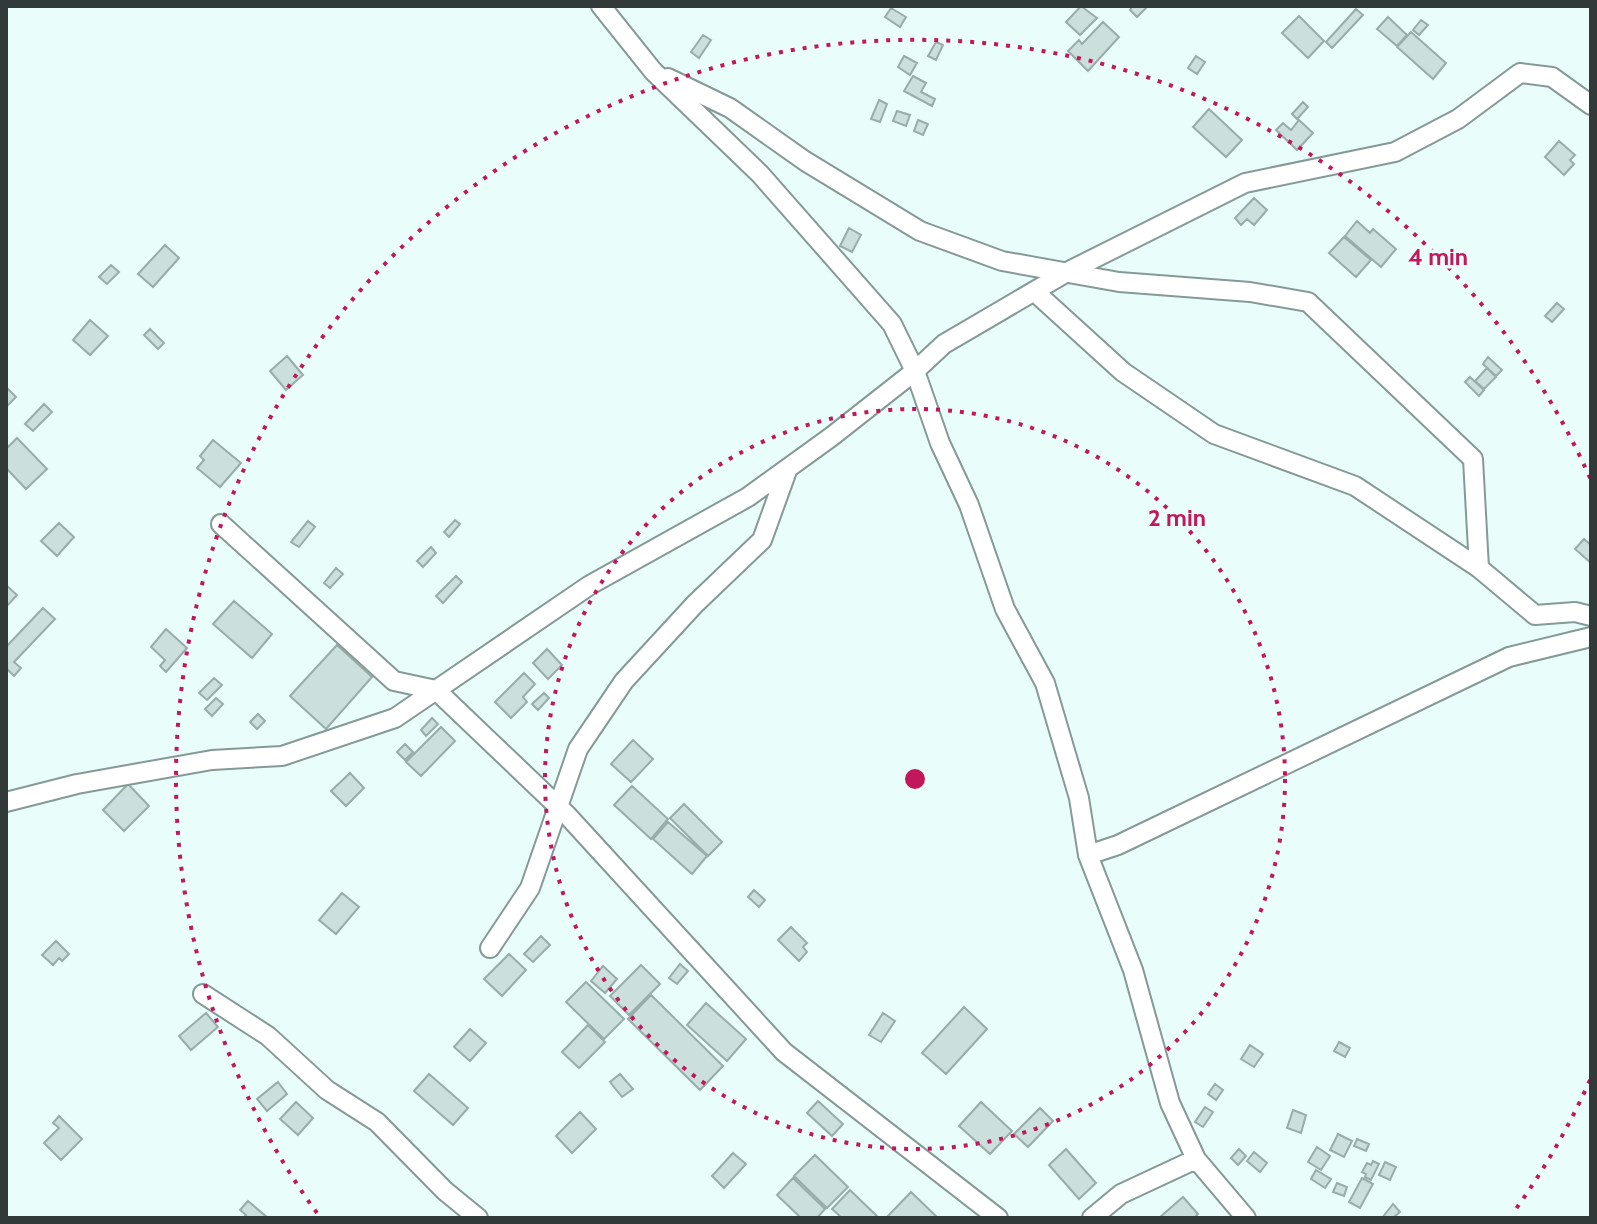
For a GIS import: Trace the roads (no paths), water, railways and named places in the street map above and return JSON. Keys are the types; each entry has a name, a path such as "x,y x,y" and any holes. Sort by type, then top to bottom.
{"street":[{"path":"601,6 653,71 760,174 892,324 915,371 940,443 969,505 1005,609 1045,683 1079,798 1088,855 1133,970 1170,1103 1196,1159 1246,1218"},
{"path":"653,71 730,108 805,161 920,231 1002,261 1119,282 1250,292 1308,302 1473,459 1479,568"},
{"path":"6,802 77,784 212,760 282,756 395,718 590,585 748,497 915,371 944,344 1067,272 1245,183 1395,152 1458,119 1520,73 1552,77 1591,105"},
{"path":"1035,292 1123,372 1214,434 1355,486 1479,568 1535,615 1575,612 1591,616"},
{"path":"490,948 530,888 578,749 624,681 695,604 762,540 788,468"},
{"path":"221,524 394,681 436,690 559,806 784,1052 998,1218"},
{"path":"1088,855 1118,845 1509,657 1591,637"},
{"path":"203,994 268,1036 327,1090 377,1122 445,1191 478,1218"},
{"path":"1092,1218 1121,1194 1196,1159"}]}
